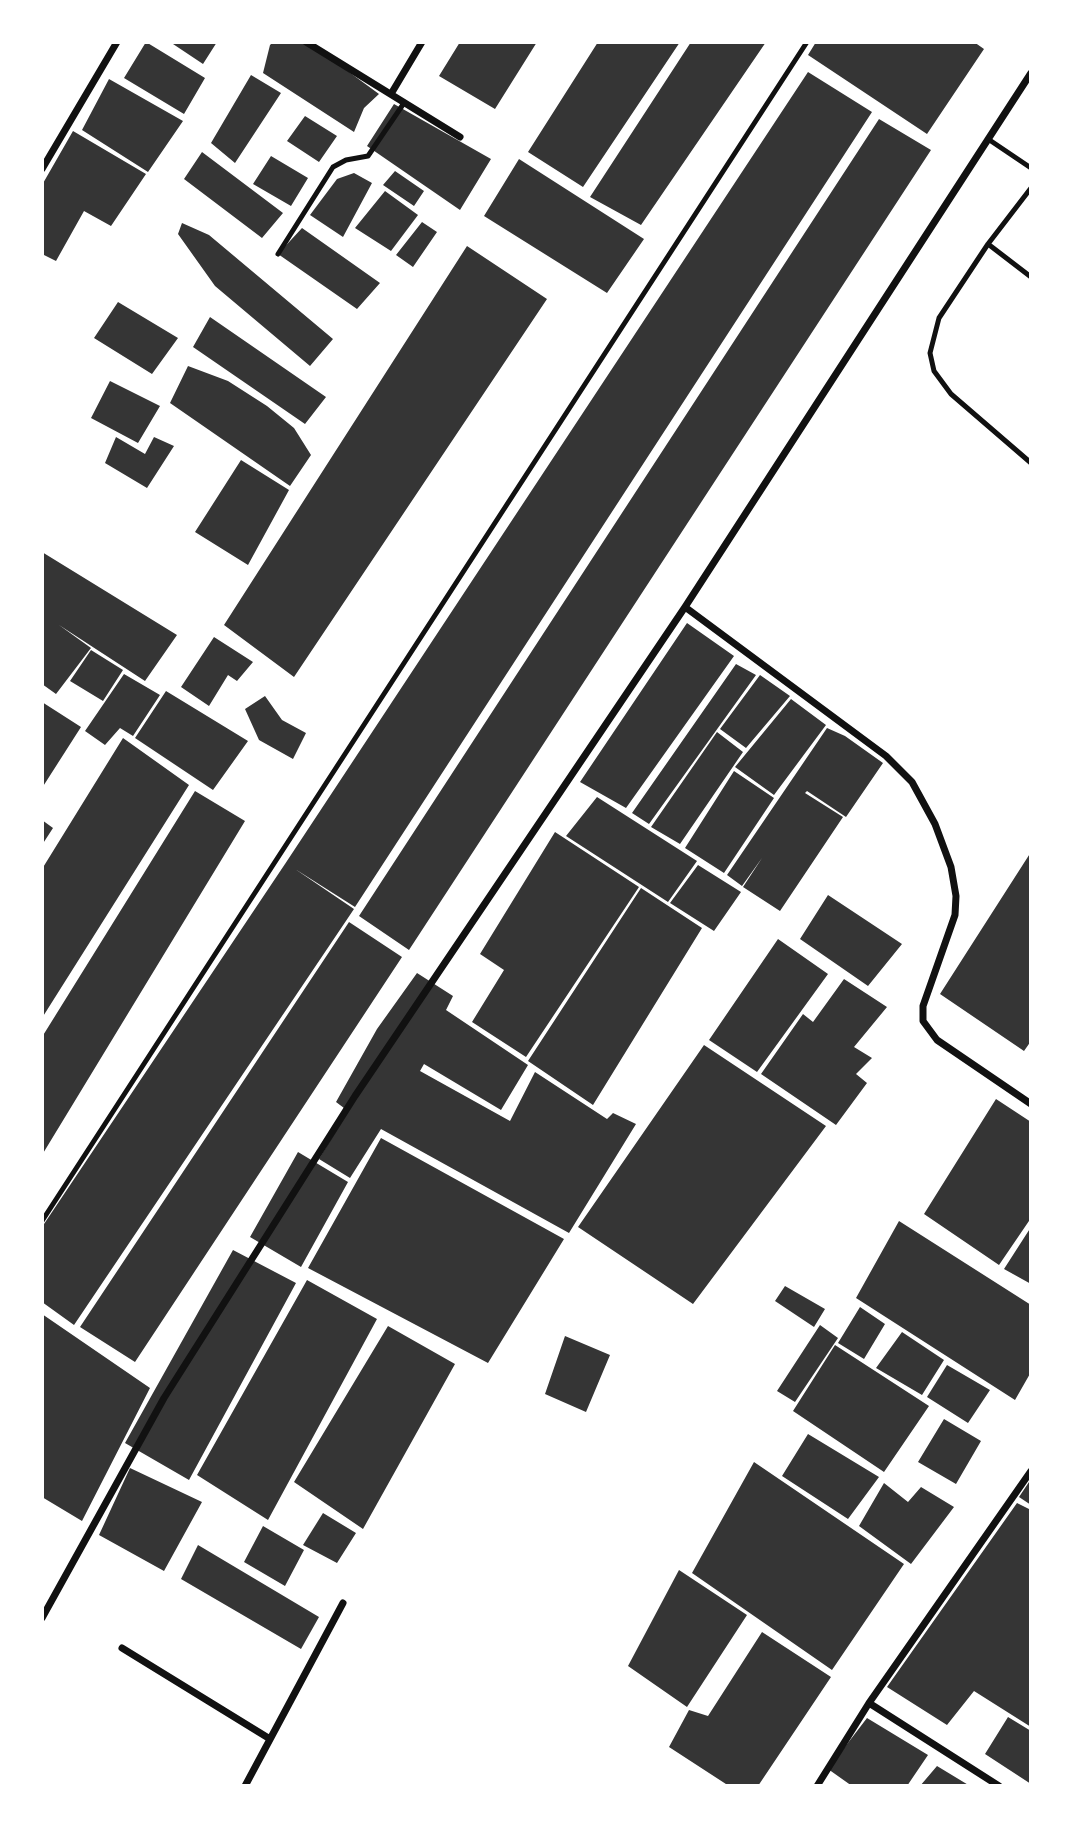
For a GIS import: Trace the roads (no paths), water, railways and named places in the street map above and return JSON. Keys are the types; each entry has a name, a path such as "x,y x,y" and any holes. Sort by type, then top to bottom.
{"street":[{"path":"42,169 117,42"},
{"path":"306,42 460,137"},
{"path":"391,94 422,42"},
{"path":"42,1618 164,1398 355,1096 685,607 1031,73"},
{"path":"685,607 886,756 912,782 935,824 951,867 956,896 955,915 923,1006 922,1021 937,1040 1031,1104"},
{"path":"817,1786 869,1703 1031,1471"},
{"path":"245,1786 343,1603"},
{"path":"122,1648 270,1740"},
{"path":"869,1703 999,1786"}],"lane":[{"path":"42,1221 807,42"},
{"path":"278,254 333,167 346,160 368,156 404,103"},
{"path":"988,139 1031,169"},
{"path":"1031,188 988,244 939,318 930,353 934,372 951,394 1031,463"},
{"path":"988,244 1031,278"}]}
